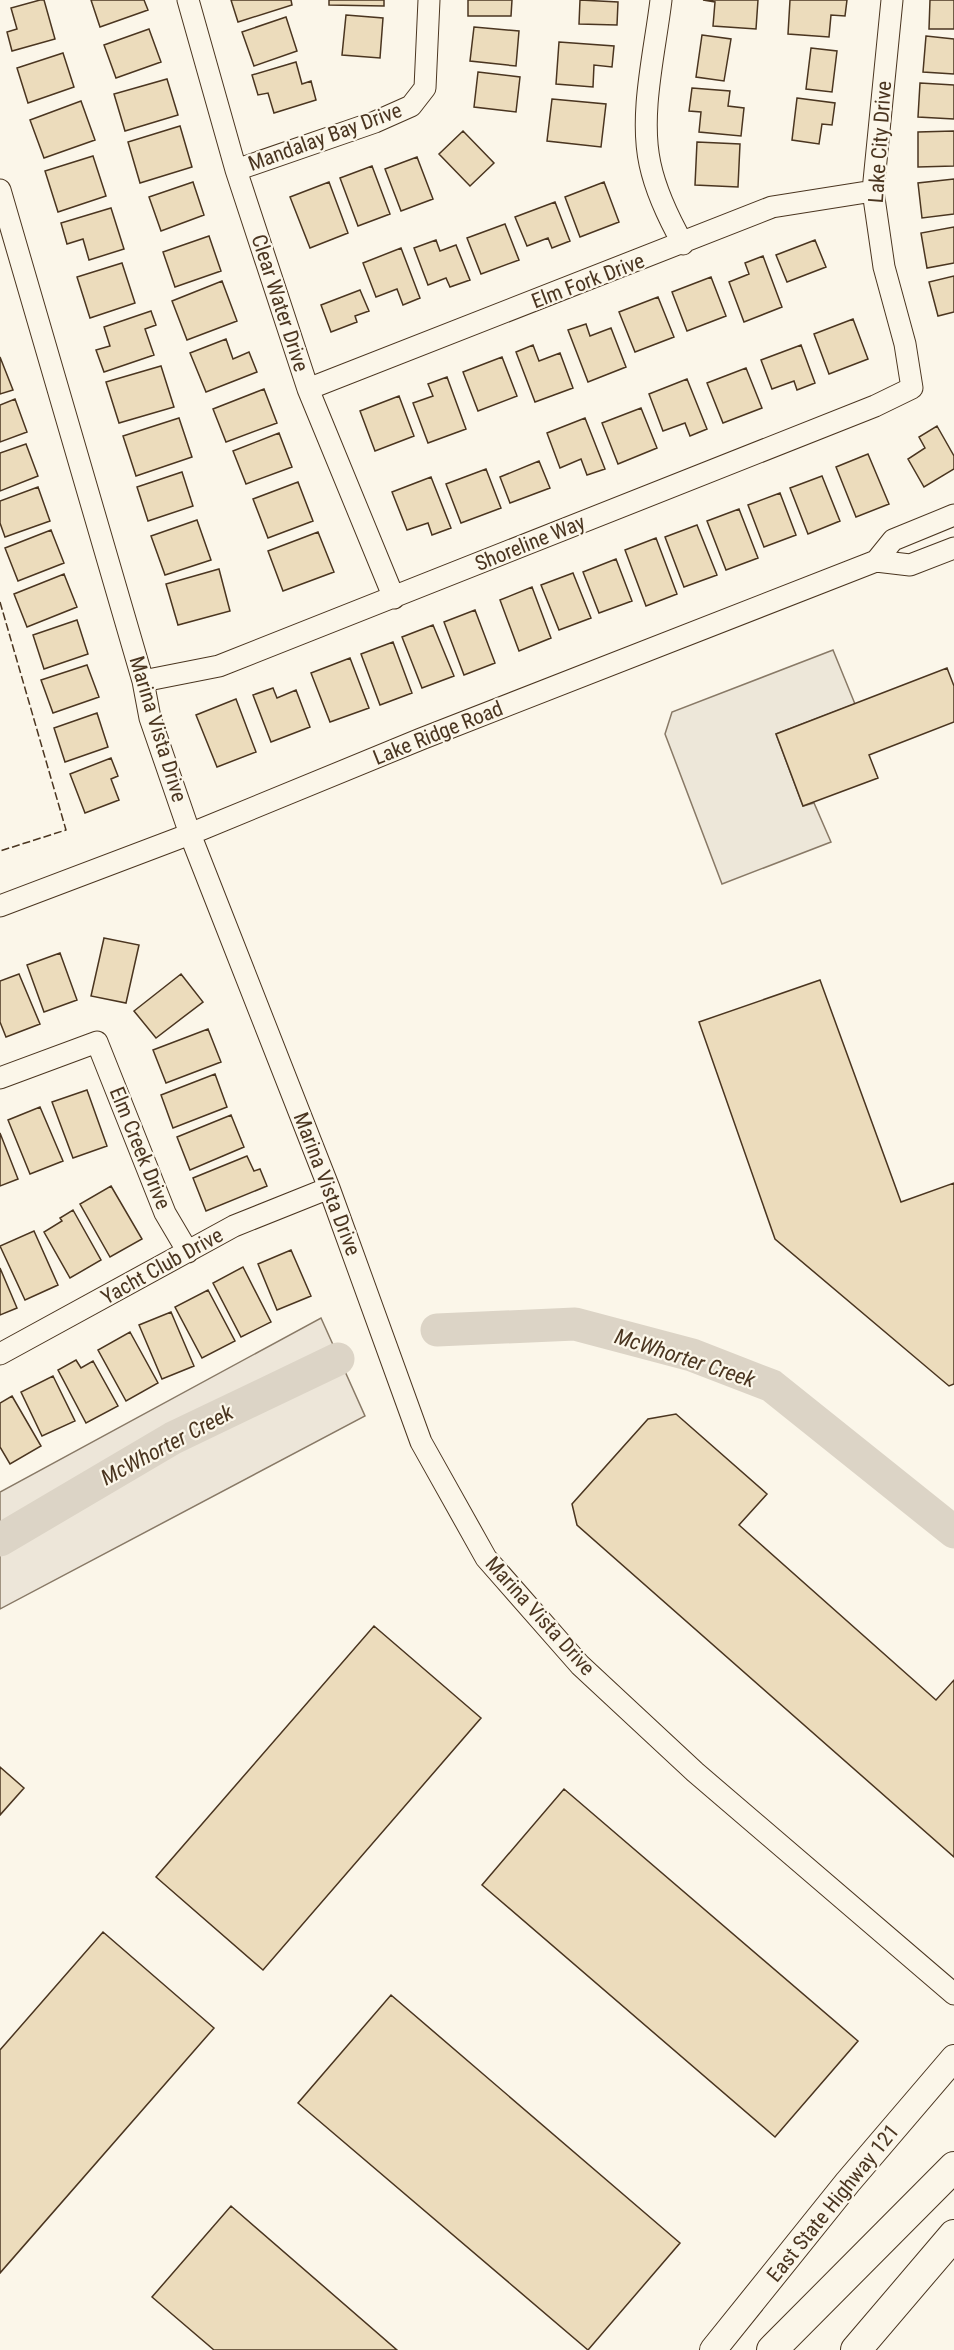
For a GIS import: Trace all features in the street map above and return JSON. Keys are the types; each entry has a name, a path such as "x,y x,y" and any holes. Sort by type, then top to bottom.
{"highway":[{"path":"772,2350 954,2167"},
{"path":"856,2350 954,2235"}],"main road":[{"name":"East State Highway 121","path":"713,2350 848,2182 954,2058"}],"street":[{"name":"Clear Water Drive","path":"188,0 236,170 308,389 394,598"},
{"name":"Mandalay Bay Drive","path":"236,170 375,122 411,106 425,88 429,0"},
{"path":"661,0 646,125 650,164 665,211 683,244"},
{"name":"Lake City Drive","path":"892,0 873,191 884,267 905,344 912,388"},
{"name":"Marina Vista Drive","path":"0,190 143,681 150,718 190,834 329,1188 421,1442 486,1558 580,1665 678,1756 954,1994"},
{"name":"Elm Fork Drive","path":"308,389 683,244 772,207 873,191"},
{"name":"Shoreline Way","path":"143,681 219,666 874,406 912,388"},
{"name":"Lake Ridge Road","path":"876,561 893,540 954,514"},
{"name":"Lake Ridge Road","path":"0,906 190,834 432,735 876,561 910,565 954,548"},
{"name":"Elm Creek Drive","path":"0,1078 97,1042 165,1213 188,1252"},
{"name":"Yacht Club Drive","path":"0,1354 234,1226 329,1188"}],"shaded area":[{"path":"833,650 855,704 776,734 803,806 814,803 831,842 722,884 665,734 672,712"},
{"path":"321,1318 365,1416 0,1609 0,1492"}],"building":[{"path":"44,0 55,39 12,51 7,32 17,29 11,8"},
{"path":"91,0 144,0 148,10 100,27"},
{"path":"231,0 291,0 292,5 238,22"},
{"path":"329,0 384,0 384,6 329,5"},
{"path":"468,0 512,0 511,16 468,16"},
{"path":"580,0 618,2 617,25 579,24"},
{"path":"703,0 758,0 756,29 713,26 715,2"},
{"path":"790,0 847,0 845,16 831,15 829,37 788,34"},
{"path":"930,0 954,0 954,29 929,29"},
{"path":"346,15 383,18 380,58 342,55"},
{"path":"286,17 297,51 254,66 242,32"},
{"path":"474,27 519,31 516,66 470,61"},
{"path":"149,29 161,62 116,78 104,45"},
{"path":"702,35 731,39 724,81 696,77"},
{"path":"926,36 954,39 954,74 923,72"},
{"path":"559,42 614,46 612,67 594,65 593,87 556,84"},
{"path":"811,48 837,51 832,92 806,89"},
{"path":"63,53 74,87 28,103 17,68"},
{"path":"296,62 302,84 311,81 316,100 274,113 268,93 258,95 252,75"},
{"path":"478,72 520,77 516,112 474,107"},
{"path":"167,79 178,115 125,131 114,94"},
{"path":"920,83 954,85 954,119 918,117"},
{"path":"692,88 730,91 728,106 744,108 741,136 699,132 701,112 689,111"},
{"path":"797,98 835,103 832,125 822,124 819,144 792,140"},
{"path":"552,99 606,104 601,147 547,141"},
{"path":"81,101 95,140 44,158 30,120"},
{"path":"180,126 192,167 140,183 128,142"},
{"path":"463,131 494,163 470,186 439,154"},
{"path":"954,131 954,166 918,167 918,132"},
{"path":"697,142 740,144 738,187 695,185"},
{"path":"93,156 106,196 58,212 45,171"},
{"path":"417,157 433,199 401,211 385,169"},
{"path":"372,166 390,214 358,226 340,178"},
{"path":"954,179 954,214 922,218 918,183"},
{"path":"193,182 204,215 161,231 149,197"},
{"path":"329,182 348,233 310,248 290,197"},
{"path":"604,182 619,222 580,237 565,197"},
{"path":"555,202 570,241 552,248 548,238 527,246 515,217"},
{"path":"111,208 124,249 89,260 83,239 67,244 61,223"},
{"path":"505,224 519,260 481,274 467,238"},
{"path":"954,227 954,263 927,268 921,233"},
{"path":"209,236 221,271 175,287 163,252"},
{"path":"436,240 440,251 456,245 470,280 450,287 446,278 428,285 414,248"},
{"path":"815,240 826,267 787,282 776,255"},
{"path":"401,248 420,298 403,305 397,289 376,297 363,263"},
{"path":"763,256 782,307 744,322 729,282 749,274 745,263"},
{"path":"122,263 135,303 90,318 77,277"},
{"path":"954,276 954,312 938,316 929,282"},
{"path":"711,277 726,316 687,331 672,292"},
{"path":"222,281 237,321 187,340 172,301"},
{"path":"360,290 369,311 355,316 357,322 331,332 321,305"},
{"path":"658,297 674,337 635,352 619,312"},
{"path":"151,311 156,325 145,329 154,355 104,372 96,350 110,346 104,327"},
{"path":"853,319 868,359 829,374 814,334"},
{"path":"586,324 590,336 611,328 626,367 588,382 568,330"},
{"path":"226,339 233,359 249,352 257,372 206,392 190,353"},
{"path":"533,345 539,361 560,353 573,388 535,402 516,352"},
{"path":"801,345 815,383 797,390 794,381 772,389 761,360"},
{"path":"0,357 13,390 0,394"},
{"path":"502,357 517,396 478,411 463,372"},
{"path":"161,366 174,407 119,423 106,382"},
{"path":"746,368 762,408 723,423 707,383"},
{"path":"447,377 466,429 428,443 413,403 433,396 428,384"},
{"path":"687,379 707,429 690,436 685,423 663,431 649,394"},
{"path":"264,389 277,423 226,442 213,409"},
{"path":"399,396 414,436 375,451 360,411"},
{"path":"15,399 27,432 0,442 0,405"},
{"path":"641,408 657,448 618,464 602,423"},
{"path":"179,418 192,457 136,476 123,436"},
{"path":"585,418 605,469 587,475 581,459 560,468 547,433"},
{"path":"937,426 954,456 954,469 924,487 908,459 925,448 919,437"},
{"path":"279,433 292,467 246,484 233,451"},
{"path":"26,444 38,476 0,491 0,453"},
{"path":"868,454 889,504 856,517 836,467"},
{"path":"539,461 550,488 510,503 500,477"},
{"path":"486,469 501,508 461,523 446,484"},
{"path":"182,472 193,506 148,521 137,487"},
{"path":"822,476 840,521 808,534 790,488"},
{"path":"431,477 451,528 432,535 428,523 407,530 392,492"},
{"path":"298,482 313,521 268,538 253,499"},
{"path":"38,487 50,521 5,537 0,523 0,501"},
{"path":"780,493 796,535 764,547 748,505"},
{"path":"739,509 758,558 726,570 707,521"},
{"path":"197,520 211,560 165,575 151,536"},
{"path":"697,525 717,575 684,587 665,537"},
{"path":"51,530 64,563 18,581 5,548"},
{"path":"318,532 334,572 283,591 268,551"},
{"path":"656,538 677,594 646,606 625,550"},
{"path":"616,559 632,601 599,613 583,572"},
{"path":"219,569 230,611 178,625 166,584"},
{"path":"573,573 591,618 559,630 541,585"},
{"path":"64,574 77,607 27,627 14,594"},
{"path":"532,587 551,638 519,651 500,600"},
{"path":"475,610 495,663 464,675 444,622"},
{"path":"77,620 88,654 44,669 33,635"},
{"path":"433,625 454,676 422,688 402,637"},
{"path":"393,642 412,693 380,705 361,654"},
{"path":"350,658 369,708 330,722 311,673"},
{"path":"87,665 99,697 53,713 41,680"},
{"path":"947,668 954,686 954,722 869,755 878,778 803,806 776,734"},
{"path":"273,688 277,698 296,690 310,727 271,742 253,695"},
{"path":"236,699 256,752 217,767 196,715"},
{"path":"97,713 108,747 65,762 54,728"},
{"path":"111,758 118,776 111,779 119,800 85,813 70,774"},
{"path":"104,938 139,945 126,1003 91,996"},
{"path":"60,953 77,1000 44,1012 27,965"},
{"path":"19,974 40,1024 6,1037 0,1022 0,981"},
{"path":"181,974 203,1002 156,1038 134,1011"},
{"path":"820,980 901,1202 954,1183 954,1384 949,1386 775,1239 699,1022"},
{"path":"208,1029 221,1062 166,1083 153,1050"},
{"path":"215,1074 227,1107 173,1128 161,1095"},
{"path":"87,1090 107,1146 73,1158 52,1102"},
{"path":"40,1107 63,1161 30,1174 8,1120"},
{"path":"231,1115 244,1147 190,1170 177,1137"},
{"path":"0,1133 18,1179 0,1186"},
{"path":"247,1156 254,1171 260,1169 267,1186 206,1211 193,1178"},
{"path":"111,1186 142,1239 110,1257 80,1204"},
{"path":"73,1210 101,1260 70,1278 44,1232 62,1221 60,1218"},
{"path":"34,1231 58,1285 25,1300 0,1246"},
{"path":"291,1250 311,1296 277,1310 258,1264"},
{"path":"243,1267 271,1322 241,1337 213,1283"},
{"path":"0,1268 17,1308 0,1315"},
{"path":"208,1290 235,1341 202,1358 175,1307"},
{"path":"171,1312 194,1366 162,1379 139,1325"},
{"path":"130,1332 158,1383 126,1401 98,1350"},
{"path":"76,1360 81,1368 93,1361 118,1406 86,1423 58,1370"},
{"path":"53,1376 75,1421 42,1436 21,1392"},
{"path":"12,1396 41,1446 10,1464 0,1447 0,1403"},
{"path":"676,1414 767,1494 739,1525 936,1700 954,1680 954,1857 577,1525 572,1504 648,1419"},
{"path":"374,1626 481,1718 263,1970 156,1877"},
{"path":"0,1767 24,1788 0,1815"},
{"path":"564,1789 858,2041 775,2137 482,1885"},
{"path":"103,1932 214,2028 0,2273 0,2050"},
{"path":"391,1995 680,2243 588,2350 298,2103"},
{"path":"231,2206 397,2350 214,2350 152,2297"}],"waterway":[{"name":"McWhorter Creek","path":"437,1330 575,1324 692,1355 772,1386 954,1532"},
{"name":"McWhorter Creek","path":"0,1540 173,1438 338,1359"}],"fence":[{"path":"0,602 66,830 0,851"}]}
